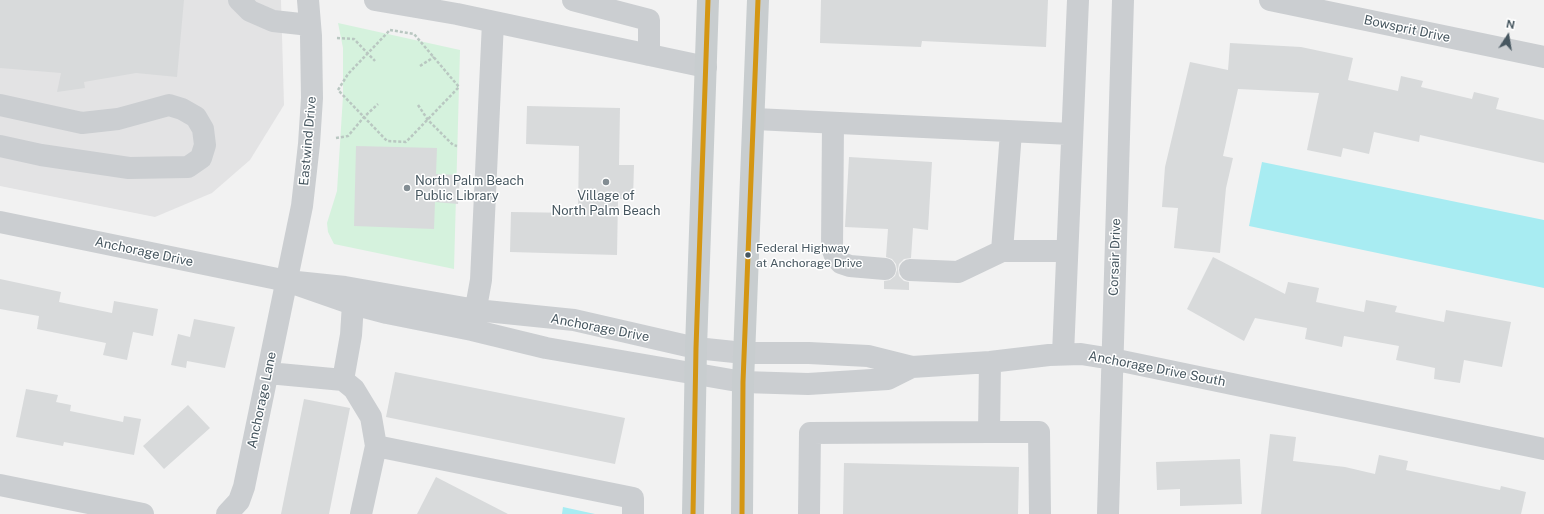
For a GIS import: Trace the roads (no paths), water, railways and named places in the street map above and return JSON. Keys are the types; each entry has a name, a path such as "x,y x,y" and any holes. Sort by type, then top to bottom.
{"main road":[{"path":"693,514 695,375 708,0"},
{"path":"742,514 743,382 755,119 758,0"}],"street":[{"path":"239,0 250,11 273,21 310,25"},
{"name":"Eastwind Drive","path":"287,281 302,206 309,144 312,98 308,0"},
{"path":"375,0 456,7 493,22 706,67"},
{"path":"573,0 650,20 649,55"},
{"path":"1063,354 1071,134 1078,0"},
{"name":"Corsair Drive","path":"1108,514 1123,0"},
{"name":"Bowsprit Drive","path":"1270,0 1544,57"},
{"path":"474,320 481,280 493,22"},
{"path":"0,105 82,123 118,119 169,105 182,109 196,117 203,129 205,146 201,158 188,167 136,168 42,155 0,146"},
{"path":"755,119 833,124 1071,134"},
{"path":"833,124 832,248 835,256 841,263 850,266 885,269"},
{"path":"1002,251 1011,132"},
{"name":"Anchorage Drive","path":"0,222 287,281 345,287 474,320 546,348 695,375 743,382"},
{"path":"910,270 958,272 1002,251 1067,252"},
{"name":"Anchorage Drive","path":"287,281 353,304 474,320 574,320 696,348 744,353 809,353 868,356 912,366"},
{"name":"Anchorage Lane","path":"227,514 239,501 244,487 287,281"},
{"path":"343,380 351,335 353,304"},
{"name":"Anchorage Drive South","path":"743,382 808,384 888,379 912,366 990,362 1063,354 1081,354 1112,359 1544,449"},
{"path":"990,362 990,432"},
{"path":"268,373 343,380 354,389 372,417 376,446 361,514"},
{"path":"809,514 810,433 990,432 1039,432 1040,514"},
{"path":"376,446 633,498 633,514"},
{"path":"0,485 143,514"}],"water":[{"path":"1262,162 1544,220 1544,288 1249,226"},
{"path":"563,507 595,514 562,514"}],"place":[{"name":"Village of North Palm Beach","path":"606,182"},
{"name":"North Palm Beach Public Library","path":"407,188"},
{"name":"Federal Highway at Anchorage Drive","path":"748,255"}]}
